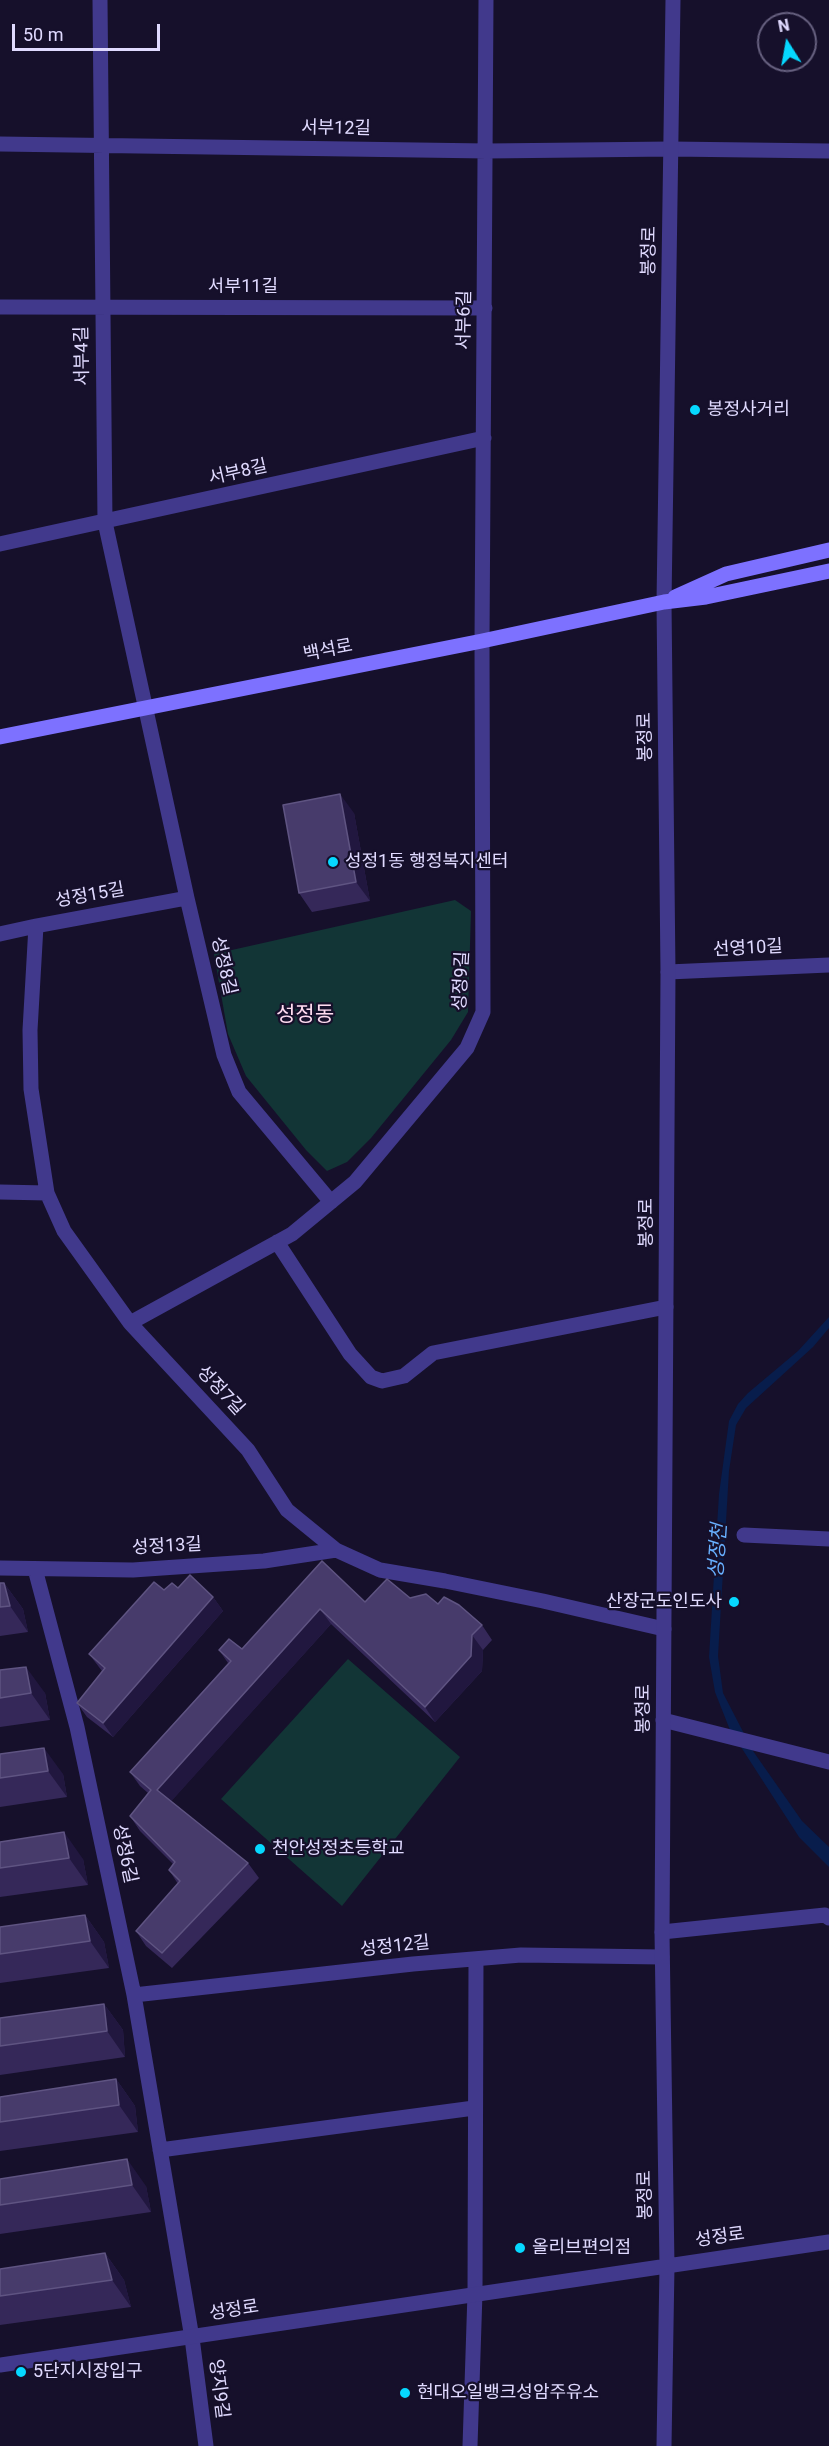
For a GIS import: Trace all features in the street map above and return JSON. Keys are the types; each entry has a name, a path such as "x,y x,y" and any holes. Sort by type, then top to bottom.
{"main road":[{"name":"백석로","path":"664,602 726,574 829,550"},
{"name":"백석로","path":"0,736 482,641 664,602 706,597 829,571"}],"street":[{"name":"서부4길","path":"100,0 105,522 146,707"},
{"name":"서부6길","path":"482,641 487,151 486,0"},
{"name":"봉정로","path":"664,2446 667,2266 662,1932 668,972 664,602 673,0"},
{"name":"서부12길","path":"0,144 487,151 671,149 829,151"},
{"name":"서부11길","path":"0,307 102,305 485,308"},
{"name":"서부8길","path":"0,544 484,438"},
{"name":"성정9길","path":"130,1323 292,1234 355,1182 467,1048 483,1012 482,641"},
{"name":"성정8길","path":"146,707 224,1056 238,1092 331,1202"},
{"name":"성정15길","path":"0,934 187,898"},
{"name":"성정7길","path":"36,926 30,1030 31,1089 47,1193 64,1231 130,1323 248,1450 287,1510 336,1550 380,1570 521,1597 664,1629"},
{"name":"선영10길","path":"668,972 829,965"},
{"path":"0,1192 47,1193"},
{"path":"277,1242 350,1354 371,1377 382,1381 404,1376 432,1353 666,1307"},
{"path":"744,1535 829,1539"},
{"name":"성정13길","path":"0,1568 145,1569 264,1561 336,1550"},
{"name":"성정6길","path":"35,1569 77,1727 134,1995 192,2338"},
{"path":"663,1720 829,1762"},
{"path":"662,1932 825,1915 829,1918"},
{"name":"성정12길","path":"134,1995 521,1955 662,1957"},
{"path":"470,2446 475,2293 476,1959"},
{"path":"160,2150 474,2108"},
{"name":"성정로","path":"0,2365 829,2242"},
{"name":"양지9길","path":"192,2338 206,2446"}],"green space":[{"path":"455,900 471,911 468,1012 451,1040 371,1138 347,1162 327,1171 306,1150 246,1076 228,1034 214,954"},
{"path":"348,1659 460,1757 342,1906 221,1799"}],"water":[{"name":"성정천","path":"829,1317 829,1328 813,1347 746,1408 736,1425 729,1471 718,1656 723,1693 753,1751 802,1821 829,1847 829,1867 799,1837 730,1730 715,1692 709,1657 719,1494 729,1421 738,1404 748,1393 798,1351"}],"building":[{"name":"성정1동 행정복지센터","path":"340,794 356,882 299,893 283,805"},
{"path":"322,1561 365,1602 387,1579 410,1598 426,1594 438,1604 444,1597 459,1605 482,1625 472,1635 471,1656 425,1707 320,1609 157,1790 248,1863 162,1953 136,1931 180,1881 169,1870 175,1862 130,1816 151,1790 130,1772 231,1661 219,1650 229,1639 242,1649"},
{"path":"190,1575 213,1597 103,1723 77,1703 105,1668 89,1654 154,1582 164,1590 172,1583 178,1588"},
{"path":"0,1583 4,1583 10,1606 0,1607"},
{"path":"26,1667 31,1693 0,1698 0,1670"},
{"path":"44,1748 48,1771 0,1778 0,1754"},
{"path":"64,1832 69,1858 0,1868 0,1842"},
{"path":"85,1915 90,1941 0,1954 0,1927"},
{"path":"104,2004 107,2031 0,2046 0,2018"},
{"path":"116,2079 119,2105 0,2122 0,2097"},
{"path":"127,2159 132,2185 0,2205 0,2179"},
{"path":"105,2253 112,2280 0,2296 0,2269"}],"place":[{"name":"봉정사거리","path":"695,410"},
{"name":"성정1동 행정복지센터","path":"333,862"},
{"name":"산장군도인도사","path":"734,1602"},
{"name":"천안성정초등학교","path":"260,1849"},
{"name":"올리브편의점","path":"520,2248"},
{"name":"5단지시장입구","path":"21,2372"},
{"name":"현대오일뱅크성암주유소","path":"405,2393"}],"district":[{"name":"성정동","path":"305,1016"}]}
